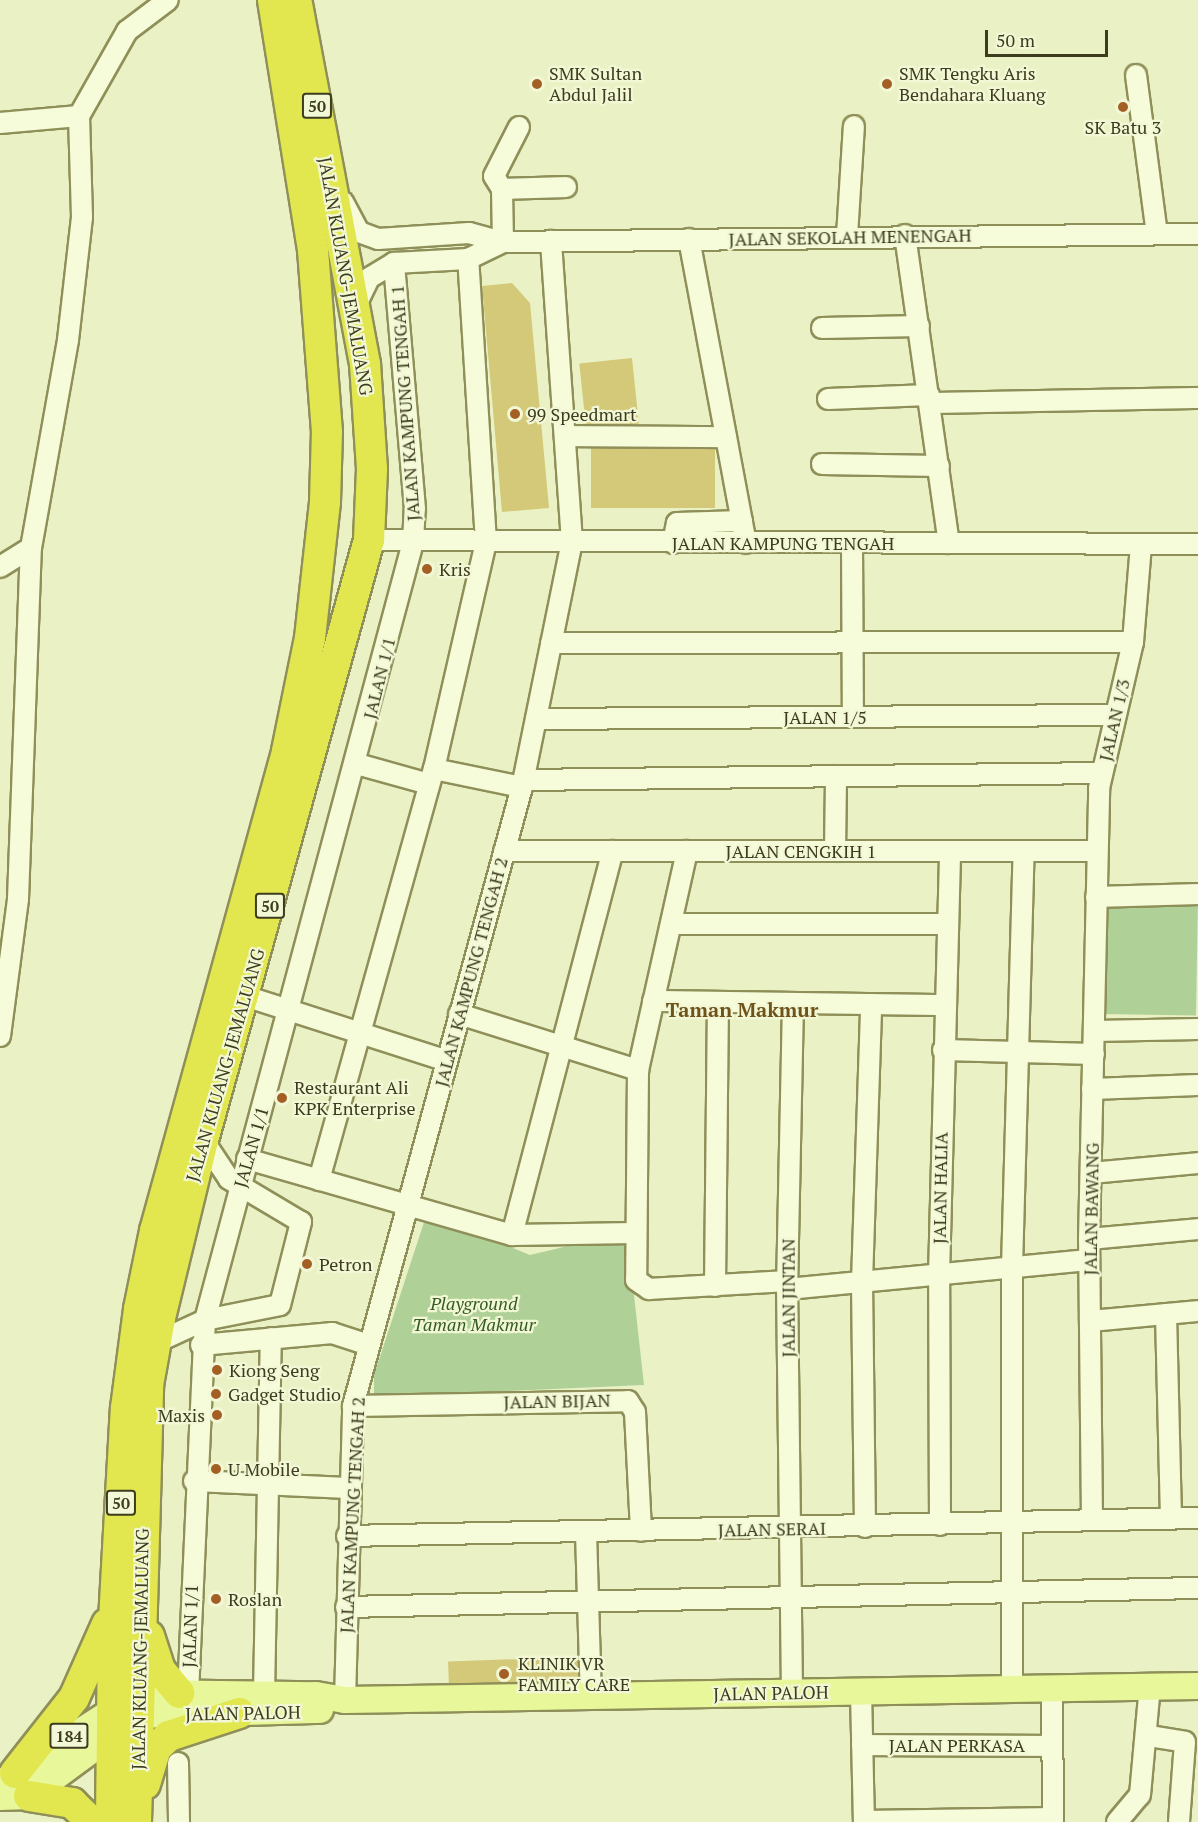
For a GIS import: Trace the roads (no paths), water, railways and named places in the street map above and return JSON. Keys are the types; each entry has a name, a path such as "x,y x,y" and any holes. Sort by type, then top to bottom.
{"highway":[{"name":"JALAN KLUANG-JEMALUANG","path":"111,1822 125,1713 129,1600 126,1408 139,1309 155,1231 287,751 310,638 326,502 327,421 306,186 273,0"},
{"name":"JALAN KLUANG-JEMALUANG","path":"129,1600 148,1384 155,1343 203,1140 245,996 369,540 372,469 355,307 296,0"},
{"path":"129,1600 159,1670 183,1694"},
{"path":"92,1822 61,1811 11,1788 74,1698 129,1600"},
{"name":"JALAN KLUANG-JEMALUANG","path":"125,1713 136,1822"},
{"path":"136,1822 156,1748 191,1725 239,1713"}],"main road":[{"name":"JALAN PALOH","path":"125,1713 183,1694 264,1694 345,1700 1198,1686"},
{"name":"JALAN PALOH","path":"125,1713 316,1712 345,1700"},
{"name":"184","path":"11,1788 125,1713"}],"street":[{"path":"0,1036 18,899 31,548 68,340 82,217 79,116 127,31 168,0"},
{"path":"1136,75 1157,234"},
{"path":"0,123 79,116"},
{"path":"847,236 854,126"},
{"path":"503,242 502,189 494,176 496,166 519,127"},
{"name":"JALAN SEKOLAH MENENGAH","path":"325,148 350,220 359,232 378,239 469,233 503,242 905,235 1198,234"},
{"path":"502,189 566,187"},
{"path":"905,235 949,543"},
{"path":"689,239 746,543"},
{"name":"JALAN KAMPUNG TENGAH 2","path":"345,1700 347,1536 353,1406 523,783 572,542 550,241"},
{"name":"JALAN SEKOLAH MENENGAH","path":"355,307 369,278 394,263 468,258 503,242"},
{"path":"319,1180 432,777 486,543 468,258"},
{"name":"JALAN KAMPUNG TENGAH 1","path":"394,263 416,509 413,542"},
{"path":"822,328 919,326"},
{"path":"828,399 1198,398"},
{"path":"566,436 726,437"},
{"path":"822,464 939,466"},
{"path":"673,543 677,523 742,521"},
{"name":"JALAN KAMPUNG TENGAH","path":"369,540 486,543 1198,544"},
{"name":"JALAN 1/1","path":"183,1694 201,1345 205,1320 247,1159 357,764 413,542"},
{"path":"852,542 853,717"},
{"name":"JALAN 1/3","path":"1096,897 1102,773 1133,642 1141,544"},
{"path":"0,567 31,548"},
{"path":"551,643 1133,642"},
{"name":"JALAN 1/5","path":"536,718 1115,715"},
{"path":"357,764 432,777 523,783 1102,773"},
{"path":"835,851 836,776"},
{"name":"JALAN CENGKIH 1","path":"504,851 1097,851"},
{"name":"JALAN HALIA","path":"940,1525 939,1276 946,924 950,851"},
{"path":"1012,1688 1012,1268 1024,851"},
{"path":"512,1235 613,852"},
{"path":"687,852 638,1070 634,1233 638,1285 715,1286 862,1282 1089,1260"},
{"path":"1096,897 1198,894"},
{"name":"JALAN BAWANG","path":"1092,1521 1089,1239 1096,897"},
{"path":"671,924 946,924"},
{"path":"245,996 447,1061"},
{"path":"653,1001 944,1005"},
{"path":"715,1286 718,1002"},
{"name":"JALAN JINTAN","path":"792,1693 787,1285 793,1003"},
{"path":"865,1527 862,1282 871,1004"},
{"path":"459,1014 638,1070"},
{"path":"1094,1030 1198,1029"},
{"path":"943,1050 1094,1054"},
{"path":"1092,1089 1198,1085"},
{"path":"155,1343 205,1320 280,1305 301,1222 240,1187 223,1174 203,1140"},
{"path":"247,1159 408,1202 512,1235 634,1233"},
{"path":"1091,1173 1198,1163"},
{"path":"1089,1239 1198,1229"},
{"path":"1090,1321 1198,1311"},
{"path":"1166,1314 1171,1518"},
{"path":"201,1345 332,1333 368,1345"},
{"path":"264,1694 271,1338"},
{"name":"JALAN BIJAN","path":"353,1406 628,1401 635,1412 641,1531"},
{"path":"194,1481 349,1488"},
{"name":"JALAN SERAI","path":"347,1536 789,1529 1198,1518"},
{"path":"586,1532 591,1696"},
{"path":"346,1607 790,1593 1198,1588"},
{"path":"1117,1822 1140,1815 1140,1795 1149,1736 1150,1686"},
{"path":"861,1692 864,1821 1053,1820 1052,1687"},
{"path":"1149,1736 1185,1742 1179,1822"},
{"name":"JALAN PERKASA","path":"862,1745 1052,1746"},
{"path":"178,1763 179,1822"}],"place":[{"name":"SMK Sultan Abdul Jalil","path":"537,84"},
{"name":"SMK Tengku Aris Bendahara Kluang","path":"887,84"},
{"name":"SK Batu 3","path":"1123,107"},
{"name":"99 Speedmart","path":"515,414"},
{"name":"Kris","path":"427,569"},
{"name":"Restaurant Ali KPK Enterprise","path":"282,1098"},
{"name":"Petron","path":"307,1264"},
{"name":"Kiong Seng","path":"217,1370"},
{"name":"Gadget Studio","path":"216,1394"},
{"name":"Maxis","path":"217,1415"},
{"name":"U Mobile","path":"216,1469"},
{"name":"Roslan","path":"216,1599"},
{"name":"KLINIK VR FAMILY CARE","path":"504,1674"}],"district":[{"name":"Taman Makmur","path":"742,1009"}],"park label":[{"name":"Playground Taman Makmur","path":"474,1314"}]}
